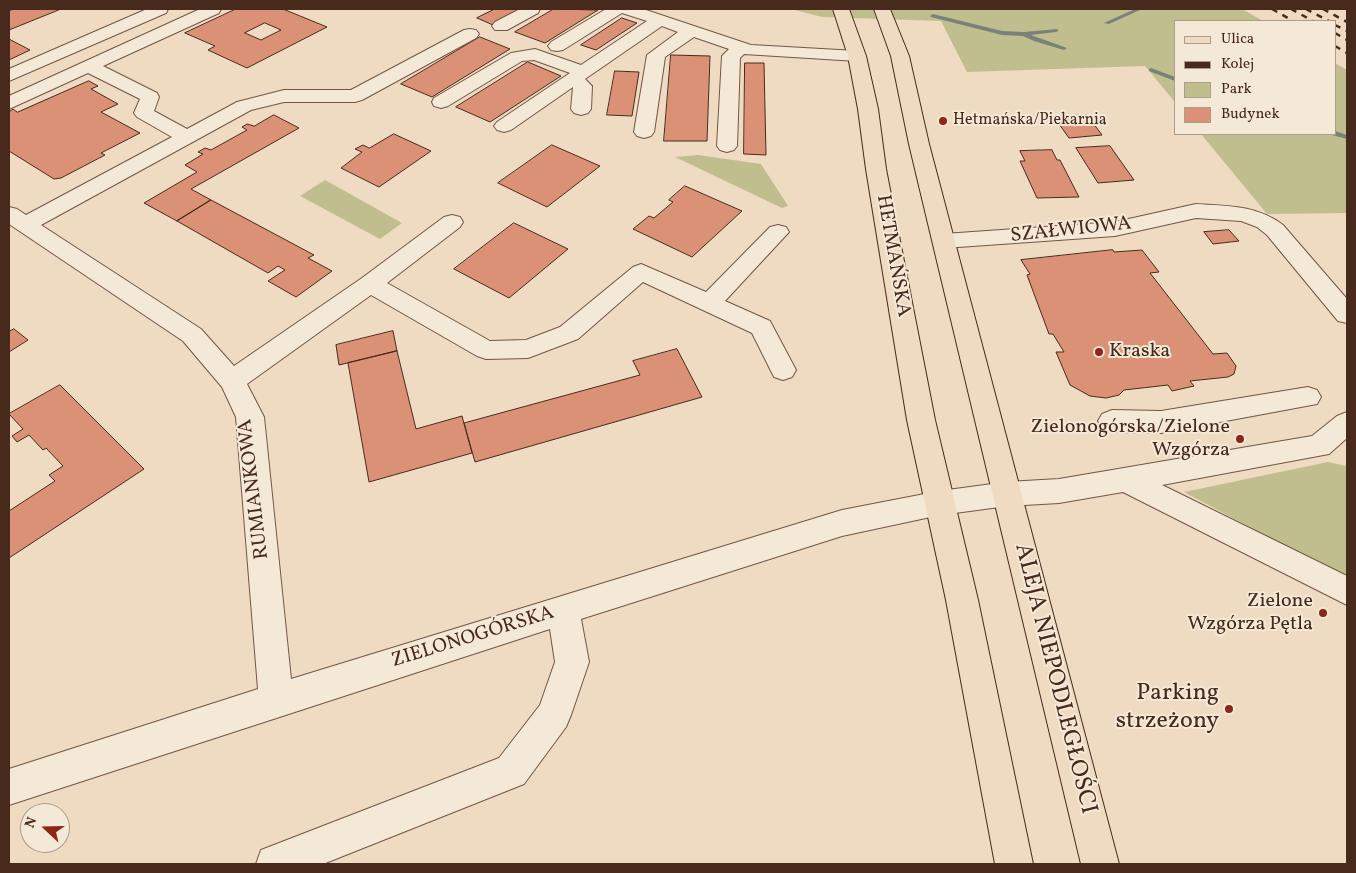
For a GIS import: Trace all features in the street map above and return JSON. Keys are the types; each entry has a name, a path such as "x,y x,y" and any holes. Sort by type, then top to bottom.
{"main road":[{"name":"HETMAŃSKA","path":"841,9 879,56 944,241 1008,494"},
{"name":"HETMAŃSKA","path":"882,9 879,56 921,420 940,503"},
{"name":"ALEJA NIEPODLEGŁOŚCI","path":"1008,494 1100,864"},
{"path":"940,503 1014,864"}],"street":[{"path":"9,76 160,9"},
{"path":"9,103 213,9"},
{"path":"501,26 532,9"},
{"path":"557,46 617,9"},
{"path":"627,9 749,50 879,56"},
{"path":"504,126 660,20"},
{"path":"644,132 656,55 692,31"},
{"path":"17,219 186,137 244,106 284,96 355,96 470,34"},
{"path":"727,146 731,56 741,48"},
{"path":"441,102 517,57 535,54 578,76 583,86 581,109"},
{"path":"88,66 150,97 144,112 186,137"},
{"name":"SZAŁWIOWA","path":"944,241 1115,229 1196,211 1244,214 1265,222 1275,230 1347,315"},
{"name":"RUMIANKOWA","path":"17,219 192,335 232,381 250,417 276,700"},
{"path":"232,381 370,284 452,222"},
{"path":"709,303 778,232"},
{"path":"370,284 486,350 528,349 569,333 640,272 761,327 783,370"},
{"path":"1112,421 1161,422 1308,397"},
{"path":"1319,446 1347,423"},
{"path":"1008,494 1060,491 1319,446 1347,450"},
{"path":"1126,480 1347,590"},
{"name":"ZIELONOGÓRSKA","path":"9,787 276,700 842,522 940,503 1008,494"},
{"path":"275,864 511,771 554,715 572,662 563,610"}],"green space":[{"path":"791,9 1242,9 1261,20 1174,20 1174,101 1145,66 967,72 941,21 822,17"},
{"path":"1336,64 1347,70 1347,213 1267,214 1202,135 1336,135"},
{"path":"698,155 761,164 788,206 782,208 675,157"},
{"path":"325,180 402,223 380,239 300,196"},
{"path":"1328,462 1347,466 1347,579 1184,492"}],"building":[{"path":"15,9 61,9 9,30 9,11"},
{"path":"236,9 283,9 327,27 247,68 208,50 215,46 185,33","holes":["265,23 281,30 261,40 245,33"]},
{"path":"495,9 521,9 493,25 477,18"},
{"path":"554,9 598,10 545,43 515,32"},
{"path":"622,18 637,23 596,50 581,45"},
{"path":"480,37 510,49 432,97 401,84"},
{"path":"9,39 30,50 9,60"},
{"path":"671,55 710,56 707,141 664,141"},
{"path":"528,62 561,76 490,122 456,107"},
{"path":"745,63 764,63 766,155 744,154"},
{"path":"615,71 639,72 632,116 607,115"},
{"path":"89,81 98,86 91,89 118,104 101,112 140,133 101,153 105,155 61,178 54,179 9,151 9,112 13,109 17,112"},
{"path":"274,115 299,128 191,189 211,200 177,221 144,203 197,172 185,165 203,154 198,152 205,148 211,150 247,130 242,127 247,124 254,126"},
{"path":"1087,115 1102,135 1069,138 1054,117"},
{"path":"394,134 431,151 379,187 341,168 362,152 355,149 363,145 369,148"},
{"path":"552,145 600,166 547,207 498,183"},
{"path":"1110,146 1134,180 1098,183 1076,148"},
{"path":"1052,150 1057,160 1060,160 1079,197 1037,198 1020,161 1025,161 1020,151"},
{"path":"685,186 742,211 692,257 633,229 649,216 654,218 673,202 669,200"},
{"path":"211,200 314,255 308,258 332,271 296,297 268,281 285,270 278,266 268,273 177,221"},
{"path":"514,223 568,249 509,298 454,269"},
{"path":"1229,230 1239,241 1213,244 1204,232"},
{"path":"1113,250 1114,252 1142,250 1159,272 1150,273 1213,354 1227,353 1236,366 1234,374 1228,377 1190,381 1194,386 1172,391 1168,385 1124,390 1119,395 1106,398 1090,396 1070,385 1056,352 1064,352 1053,334 1049,334 1027,275 1030,274 1021,260"},
{"path":"14,329 28,340 9,352 9,332"},
{"path":"393,331 397,351 339,365 336,345"},
{"path":"677,349 702,397 475,462 464,423 640,375 633,361"},
{"path":"397,351 416,429 462,416 472,453 369,482 348,363"},
{"path":"60,385 144,469 9,558 9,511 55,481 49,475 63,466 46,448 43,450 29,435 17,442 12,436 23,429 9,414"}],"waterway":[{"path":"1107,23 1139,9"},
{"path":"933,16 1002,33 1024,34"},
{"path":"1024,34 1056,30"},
{"path":"1024,34 1036,40 1064,48"},
{"path":"1151,70 1174,79"},
{"path":"1336,133 1347,137"}],"railway":[{"path":"1272,9 1291,20"},
{"path":"1291,9 1311,20"},
{"path":"1306,9 1327,20"},
{"path":"1323,9 1347,22"},
{"path":"1336,26 1347,31"},
{"path":"1336,34 1347,40"},
{"path":"1336,47 1347,53"}],"place":[{"name":"Hetmańska/Piekarnia","path":"943,121"},
{"name":"Kraska","path":"1099,352"},
{"name":"Zielonogórska/Zielone Wzgórza","path":"1240,439"},
{"name":"Zielone Wzgórza Pętla","path":"1323,613"},
{"name":"Parking strzeżony","path":"1229,709"}]}
